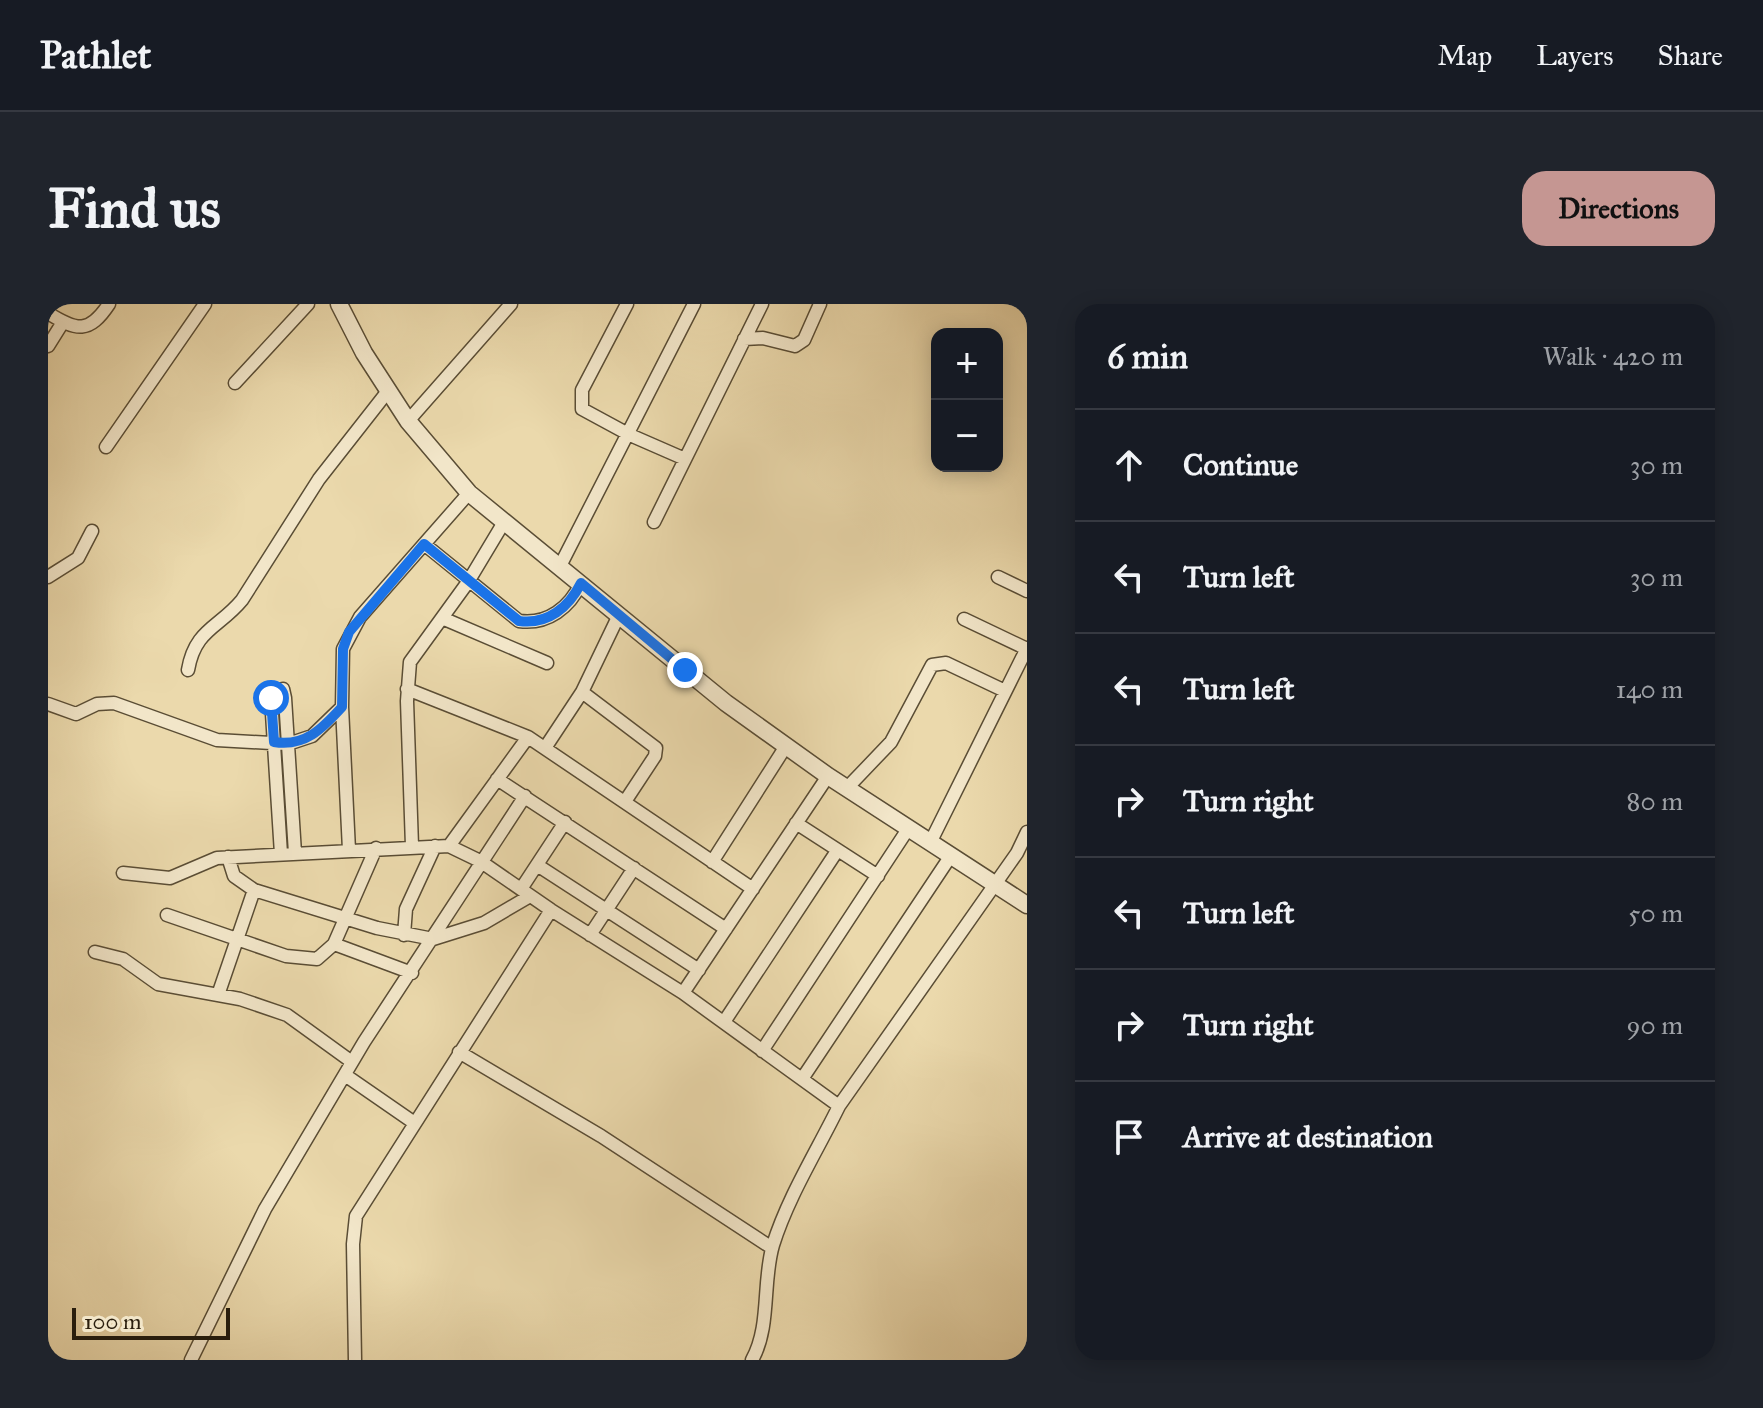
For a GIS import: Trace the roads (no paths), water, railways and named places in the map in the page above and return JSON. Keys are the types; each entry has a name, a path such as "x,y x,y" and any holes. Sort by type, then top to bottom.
{"street":[{"path":"48,313 80,328 91,326 109,304"},
{"path":"106,447 205,304"},
{"path":"235,383 308,304"},
{"path":"339,304 408,421 469,493 726,703 828,776 1027,905"},
{"path":"408,421 511,304"},
{"path":"627,304 580,399 588,415 685,459"},
{"path":"559,568 630,435 694,304"},
{"path":"654,522 762,304"},
{"path":"744,339 763,338 795,346 804,340 820,304"},
{"path":"48,346 63,322"},
{"path":"188,670 195,643 242,600 319,479 388,391"},
{"path":"349,850 342,707 343,649 349,632 469,493"},
{"path":"412,846 407,689 410,662 468,582 504,522"},
{"path":"48,577 78,558 92,531"},
{"path":"424,544 510,616 527,622 560,612 574,598 581,583"},
{"path":"998,577 1027,591"},
{"path":"545,748 582,692 619,615"},
{"path":"442,618 547,663"},
{"path":"930,843 1027,648 964,619"},
{"path":"847,788 891,742 932,665 946,663 1005,691"},
{"path":"281,854 271,692 279,688 284,692 295,853"},
{"path":"407,689 528,737 626,800 753,889"},
{"path":"582,692 656,748 655,756 626,800"},
{"path":"48,704 76,714 97,704 114,703 217,740 288,744 312,736 342,707"},
{"path":"404,935 406,909 442,846 528,737"},
{"path":"712,862 786,746"},
{"path":"683,993 828,776"},
{"path":"497,779 726,929"},
{"path":"191,1360 265,1209 352,1062 525,796"},
{"path":"228,857 234,876 254,890 404,935 433,939 484,923 526,893 537,865 565,822"},
{"path":"796,823 878,876"},
{"path":"762,1051 908,829"},
{"path":"752,1360 761,1338 772,1248 783,1219 839,1106 1017,853 1027,832"},
{"path":"123,873 170,878 201,863 228,857 442,846 480,861 683,993 839,1106"},
{"path":"167,915 303,961 317,959 334,944 376,848"},
{"path":"724,1022 837,851"},
{"path":"802,1079 950,857"},
{"path":"537,865 699,970"},
{"path":"590,935 634,868"},
{"path":"218,995 254,890"},
{"path":"355,1360 353,1244 356,1216 413,1122 551,910"},
{"path":"334,944 412,973"},
{"path":"95,952 123,959 158,984 266,1006 287,1015 352,1062"},
{"path":"459,1052 601,1136 772,1248"},
{"path":"345,1075 413,1122"}]}
